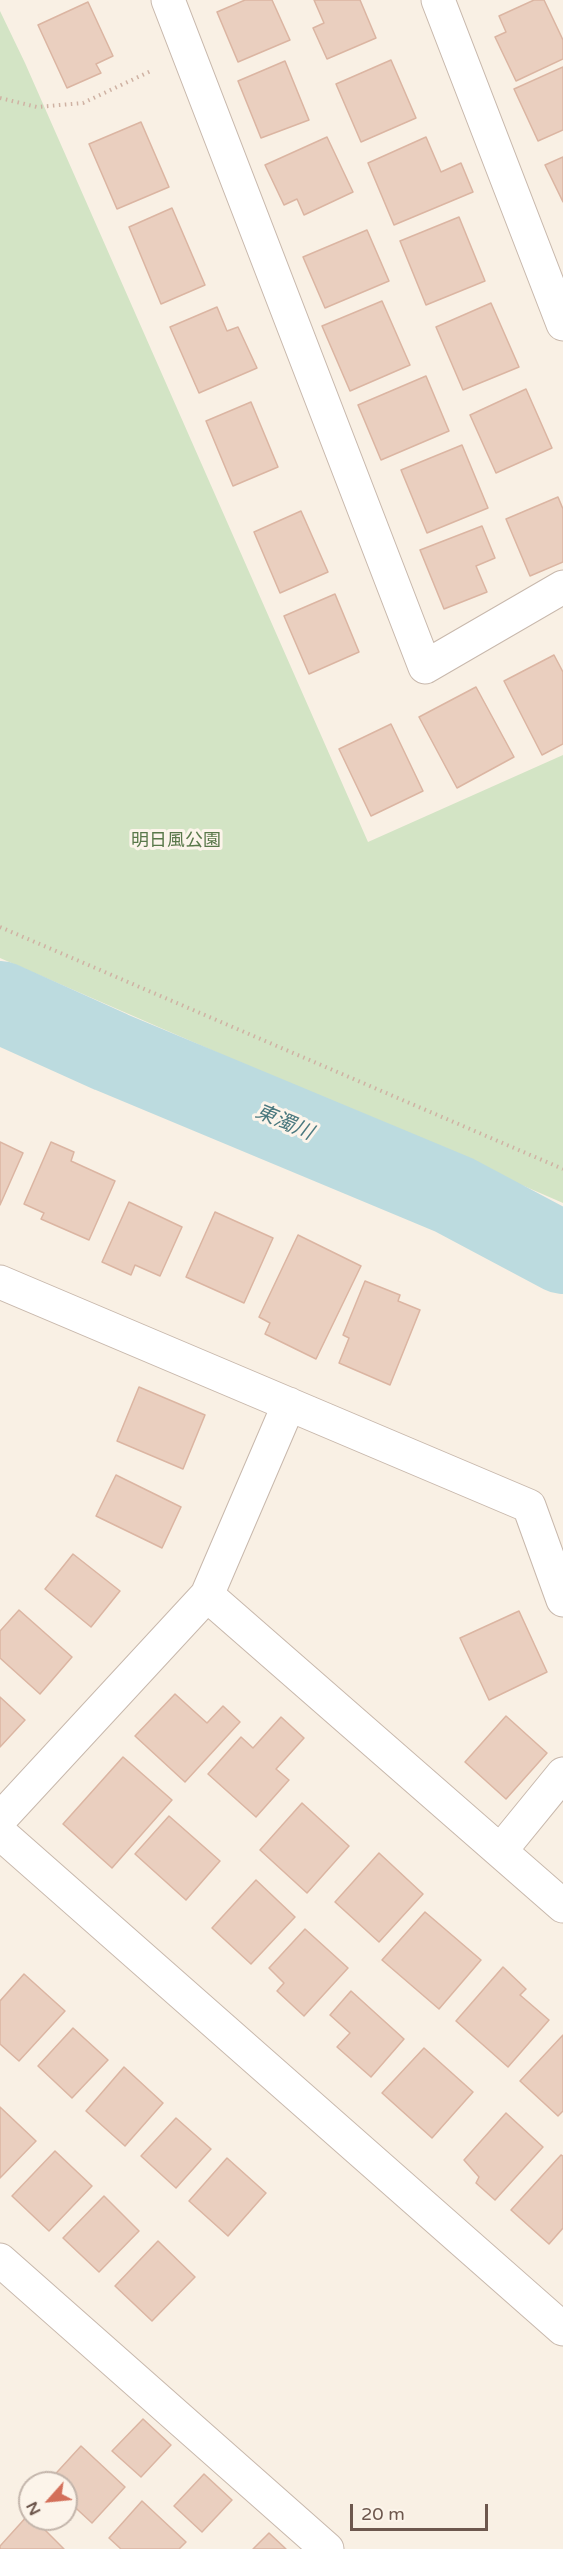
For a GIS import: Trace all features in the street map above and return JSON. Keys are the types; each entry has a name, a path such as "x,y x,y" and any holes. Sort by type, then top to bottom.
{"street":[{"path":"168,0 425,667 563,587"},
{"path":"438,0 563,324"},
{"path":"0,1281 530,1506 563,1600"},
{"path":"0,1819 207,1595 289,1404"},
{"path":"207,1595 563,1906"},
{"path":"501,1850 563,1774"},
{"path":"0,1833 563,2329"},
{"path":"0,2260 327,2549"}],"path":[{"path":"0,98 37,107 83,103 189,54"},
{"path":"0,927 563,1169"}],"green space":[{"name":"明日風公園","path":"0,11 25,63 368,842 563,755 563,1203 0,958"}],"building":[{"path":"245,0 272,0 290,40 238,62 217,12"},
{"path":"314,0 360,0 376,38 327,59 313,28 324,23"},
{"path":"534,0 544,0 563,40 563,59 516,81 495,37 506,32 499,16"},
{"path":"88,2 113,56 96,64 101,73 67,88 38,25"},
{"path":"391,60 416,118 361,142 336,84"},
{"path":"285,61 309,120 261,138 238,81"},
{"path":"563,67 563,130 538,141 514,89"},
{"path":"141,122 169,187 117,209 89,144"},
{"path":"327,137 353,192 304,215 297,199 284,205 265,165"},
{"path":"426,137 441,172 461,163 473,192 394,225 368,163"},
{"path":"563,157 563,202 545,165"},
{"path":"172,208 205,285 161,304 129,227"},
{"path":"459,217 485,281 426,305 400,241"},
{"path":"367,230 389,281 325,308 303,257"},
{"path":"382,301 410,365 350,391 322,326"},
{"path":"491,303 519,367 463,390 436,327"},
{"path":"217,307 227,331 238,327 257,368 199,393 170,327"},
{"path":"426,376 449,431 381,460 358,405"},
{"path":"526,389 552,448 496,473 470,415"},
{"path":"251,402 278,467 233,486 206,421"},
{"path":"462,445 488,508 427,533 401,470"},
{"path":"558,497 563,509 563,562 530,576 506,519"},
{"path":"301,511 328,572 280,593 254,532"},
{"path":"482,526 495,558 476,566 487,592 444,609 420,550"},
{"path":"335,594 359,652 309,674 284,616"},
{"path":"554,655 563,672 563,744 542,755 504,681"},
{"path":"476,687 514,757 457,788 419,717"},
{"path":"391,724 423,791 371,816 339,749"},
{"path":"0,1142 23,1153 0,1205"},
{"path":"51,1142 74,1152 71,1161 115,1181 89,1240 41,1219 44,1213 24,1204"},
{"path":"129,1202 182,1227 160,1276 135,1265 131,1275 102,1262"},
{"path":"215,1212 273,1238 244,1303 186,1277"},
{"path":"298,1235 361,1266 316,1359 265,1334 270,1323 259,1317"},
{"path":"365,1281 400,1295 398,1301 420,1310 390,1385 339,1363 349,1338 343,1335"},
{"path":"139,1387 205,1415 183,1469 117,1441"},
{"path":"116,1475 181,1507 162,1548 96,1516"},
{"path":"73,1554 120,1591 91,1627 45,1589"},
{"path":"19,1610 72,1657 40,1694 0,1658 0,1631"},
{"path":"519,1611 547,1672 489,1700 460,1638"},
{"path":"175,1694 207,1723 223,1706 240,1722 185,1782 135,1736"},
{"path":"0,1697 25,1720 0,1747"},
{"path":"506,1716 547,1753 506,1799 465,1762"},
{"path":"281,1717 304,1738 276,1769 289,1780 256,1817 208,1774 241,1737 253,1748"},
{"path":"123,1757 172,1800 112,1868 63,1824"},
{"path":"302,1803 349,1846 307,1893 260,1850"},
{"path":"169,1816 220,1861 186,1900 135,1854"},
{"path":"379,1853 423,1894 379,1942 335,1902"},
{"path":"256,1880 295,1917 251,1964 212,1928"},
{"path":"425,1912 481,1960 439,2009 382,1960"},
{"path":"305,1929 348,1968 304,2016 277,1991 284,1983 269,1968"},
{"path":"503,1967 526,1989 520,1995 549,2020 508,2067 456,2021"},
{"path":"24,1974 65,2011 19,2061 0,2044 0,2001"},
{"path":"351,1991 404,2039 371,2077 337,2047 350,2033 330,2015"},
{"path":"73,2028 108,2060 72,2098 38,2066"},
{"path":"563,2035 563,2111 558,2116 520,2081"},
{"path":"424,2048 473,2092 432,2138 382,2093"},
{"path":"124,2067 163,2103 125,2146 86,2111"},
{"path":"0,2107 36,2141 0,2178"},
{"path":"506,2113 543,2147 495,2200 476,2183 479,2177 464,2160"},
{"path":"176,2118 211,2149 176,2188 141,2156"},
{"path":"55,2151 92,2186 49,2231 12,2196"},
{"path":"561,2155 563,2156 563,2228 549,2244 511,2210"},
{"path":"227,2158 266,2193 228,2236 189,2201"},
{"path":"104,2196 139,2231 99,2272 63,2238"},
{"path":"158,2241 195,2277 152,2321 115,2286"},
{"path":"143,2419 171,2445 141,2477 112,2451"},
{"path":"81,2446 125,2487 92,2523 78,2510 78,2471 58,2471"},
{"path":"204,2474 232,2500 202,2532 174,2506"},
{"path":"142,2501 186,2542 179,2549 121,2549 109,2538"},
{"path":"18,2526 18,2531 46,2531 64,2549 0,2549 0,2546"},
{"path":"269,2533 286,2549 253,2549"}],"waterway":[{"name":"東濁川","path":"0,1002 111,1052 454,1195 563,1253"}]}
